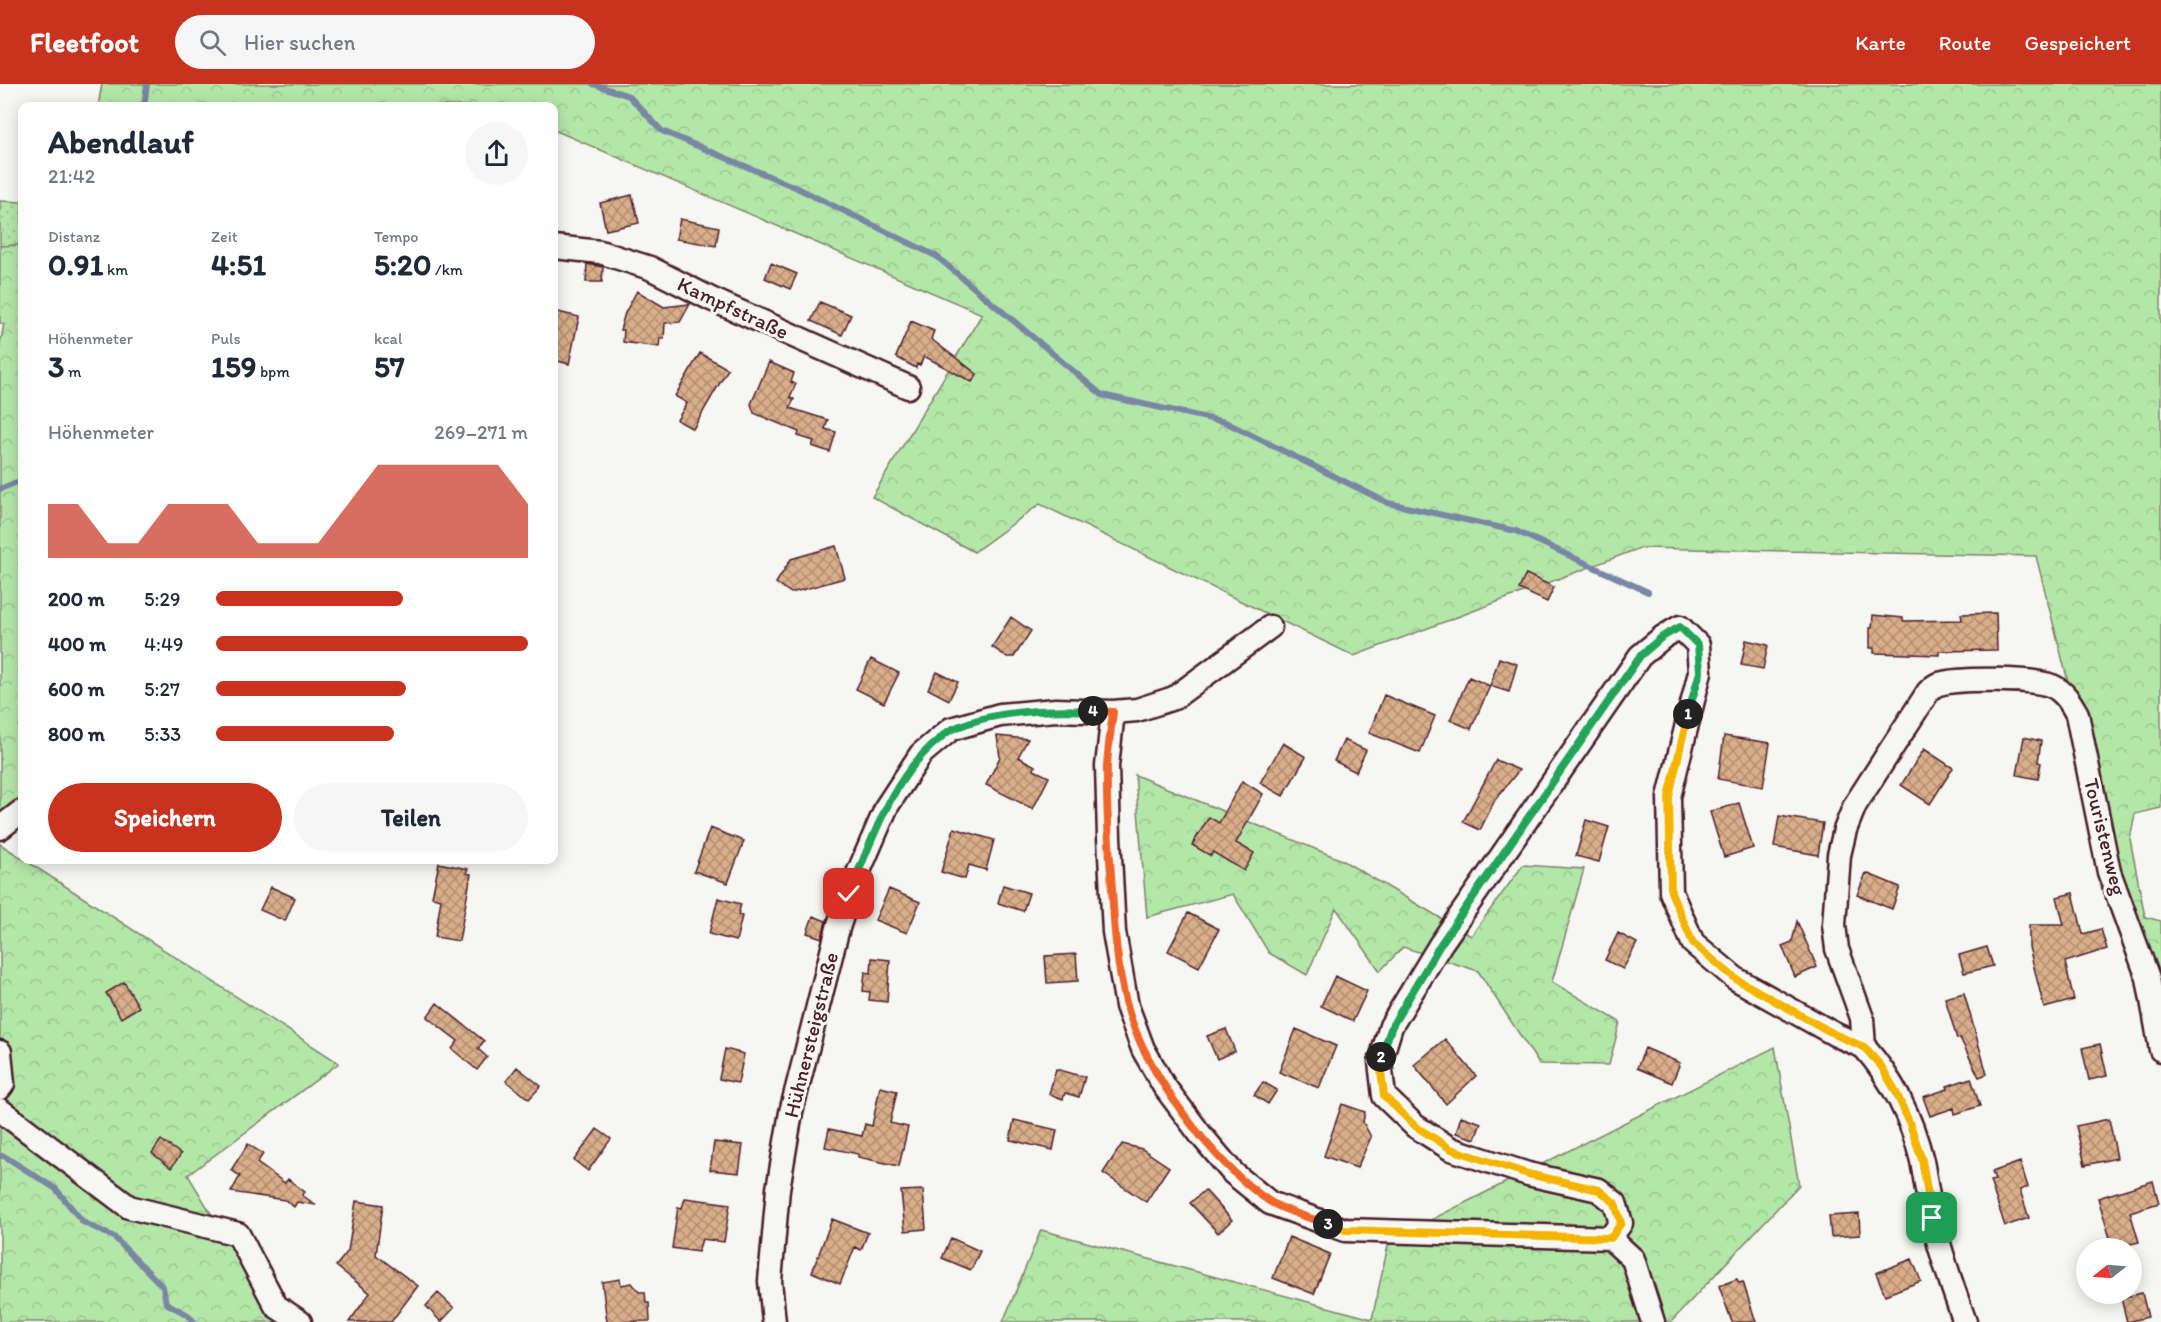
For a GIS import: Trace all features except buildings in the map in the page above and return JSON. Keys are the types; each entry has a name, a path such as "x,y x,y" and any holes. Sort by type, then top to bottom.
{"street":[{"name":"Kampfstraße","path":"558,247 600,252 650,268 711,299 908,387"},
{"name":"Hühnersteigstraße","path":"774,1322 770,1281 778,1189 791,1112 838,928 849,894 887,806 921,754 951,729 1000,715 1056,710 1113,712 1137,710 1174,698 1270,627"},
{"path":"1611,1238 1621,1223 1615,1203 1599,1190 1528,1174 1451,1149 1415,1126 1384,1096 1380,1062 1392,1026 1446,936 1640,656 1662,637 1680,627 1698,645 1700,672 1669,797 1671,892 1693,943 1736,979 1836,1035 1864,1047 1881,1066 1910,1124 1922,1160 1932,1218 1943,1261 1965,1322"},
{"name":"Touristenweg","path":"1864,1047 1862,1018 1837,949 1833,925 1839,855 1845,830 1855,805 1928,692 1936,685 1952,681 2014,680 2052,686 2066,695 2077,714 2109,872 2148,978 2161,1050"},
{"path":"1113,712 1107,766 1108,837 1114,932 1127,1006 1143,1049 1164,1086 1233,1173 1270,1203 1345,1230 1611,1238 1633,1259 1653,1322"},
{"path":"0,828 18,814"},
{"path":"0,1052 3,1084 0,1088"},
{"path":"0,1110 129,1207 238,1234 276,1306 300,1322"}],"green space":[{"path":"102,84 2161,84 2161,808 2135,814 2130,839 2145,917 2161,921 2161,1046 2036,556 1640,548 1354,656 1040,504 974,552 872,497 982,314 558,132 558,102 99,102"},
{"path":"0,201 18,202 18,245 0,246"},
{"path":"18,245 18,800 0,813 0,344 4,324 0,323 0,246"},
{"path":"1135,775 1342,860 1471,936 1523,865 1584,869 1552,982 1620,1022 1609,1065 1539,1064 1478,971 1403,947 1380,971 1336,908 1307,975 1269,953 1233,894 1147,917"},
{"path":"0,844 18,856 18,864 31,864 339,1063 188,1175 276,1322 0,1322"},
{"path":"1775,1047 1799,1185 1671,1322 1003,1322 1041,1230 1372,1319 1389,1241"}],"waterway":[{"path":"145,102 147,84"},
{"path":"593,84 629,96 662,131 795,187 936,256 1102,395 1225,422 1388,503 1516,531 1648,592"},
{"path":"0,489 18,482"},
{"path":"0,1156 4,1156 56,1189 83,1222 114,1237 163,1287 166,1303 188,1315 194,1322"}],"route":[{"path":"849,894 887,806 921,754 951,729 1000,715 1056,710 1113,712 1107,766 1108,837 1114,932 1127,1006 1143,1049 1164,1086 1233,1173 1270,1203 1345,1230 1611,1238 1621,1223 1615,1203 1599,1190 1528,1174 1451,1149 1415,1126 1384,1096 1380,1062 1392,1026 1440,945 1640,656 1662,637 1680,627 1698,645 1700,672 1669,797 1671,892 1693,943 1736,979 1836,1035 1864,1047 1881,1066 1910,1124 1922,1160 1932,1218"}]}
